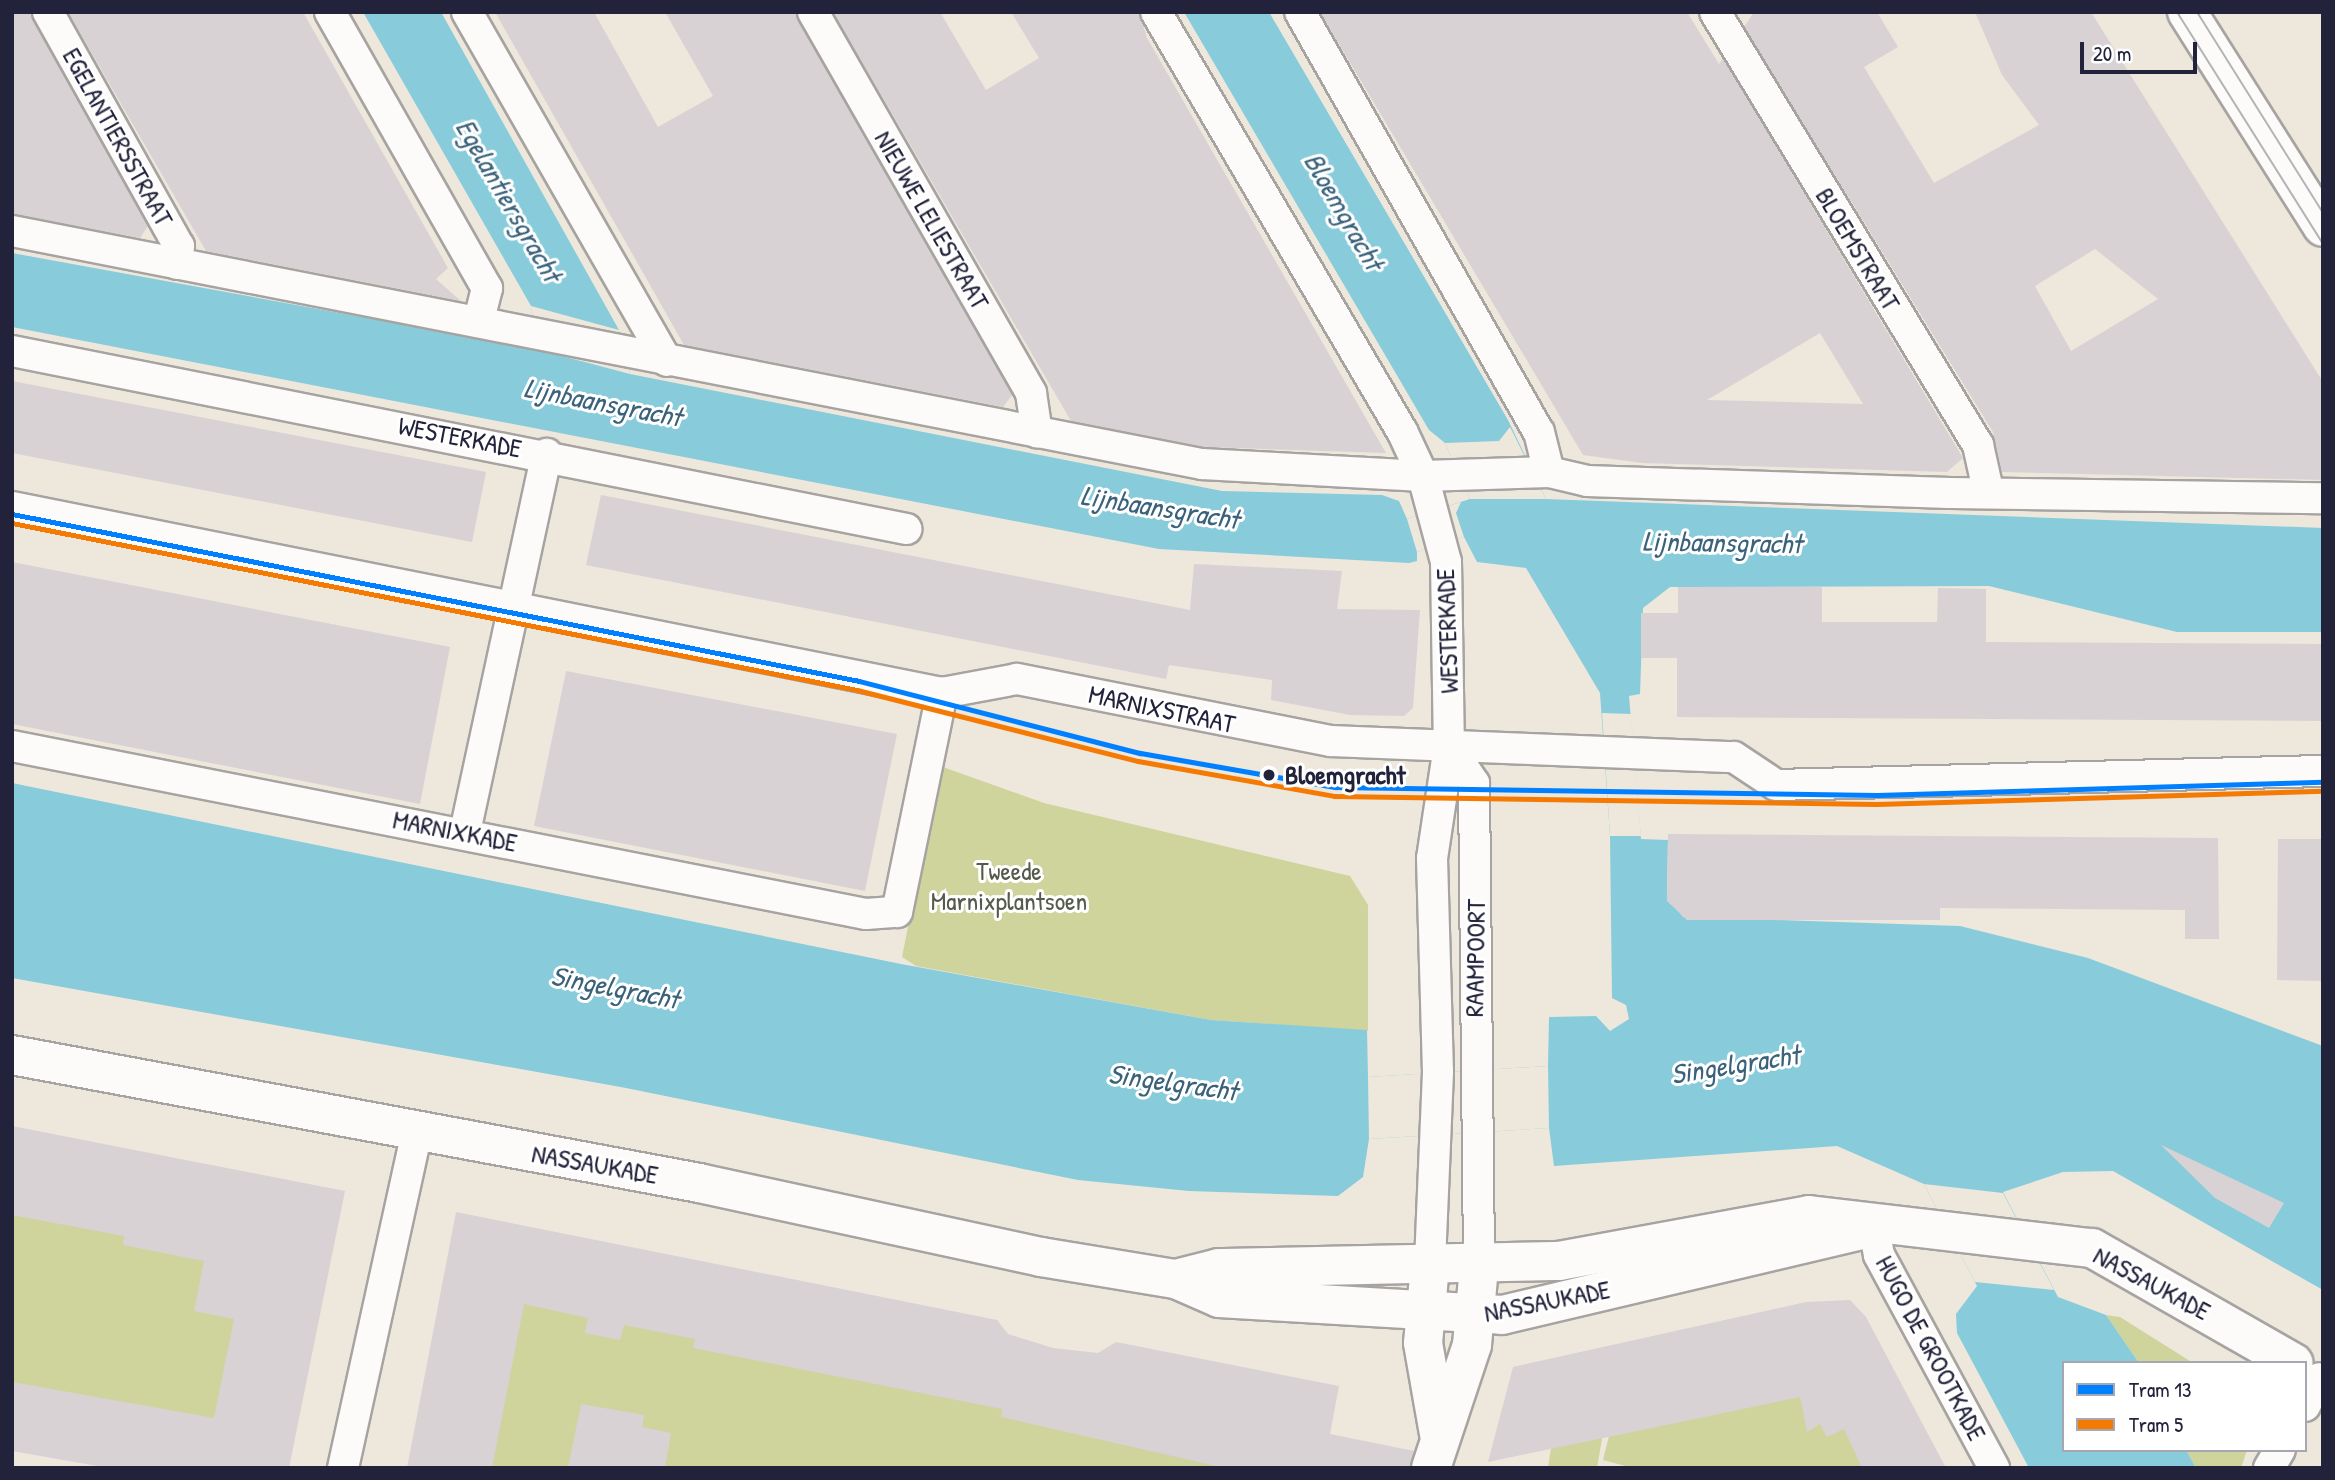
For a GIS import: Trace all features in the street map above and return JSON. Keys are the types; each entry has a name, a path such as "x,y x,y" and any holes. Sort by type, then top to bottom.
{"main road":[{"path":"2188,12 2323,227"},
{"name":"NASSAUKADE","path":"12,1055 1176,1279 1219,1298 1477,1316 1874,1227"},
{"name":"NASSAUKADE","path":"1176,1279 1219,1268 1430,1265 1479,1267 1559,1261 1809,1215 1874,1227 1948,1232 2092,1248 2279,1361"},
{"path":"1430,1265 1423,1343 1435,1451"},
{"path":"1435,1451 1459,1392 1477,1316 1479,1267"}],"street":[{"name":"EGELANTIERSSTRAAT","path":"48,12 179,246 177,264"},
{"path":"330,12 487,288 479,319"},
{"path":"467,12 667,361"},
{"name":"NIEUWE LELIESTRAAT","path":"813,12 1031,393 1037,433"},
{"path":"1156,12 1423,476"},
{"path":"1300,12 1539,432 1541,473"},
{"name":"BLOEMSTRAAT","path":"1724,16 1978,445 1988,491"},
{"path":"12,231 479,319 626,353 1202,464 1423,476 1541,473 1587,481 2323,498"},
{"name":"WESTERKADE","path":"12,351 547,454 906,529"},
{"path":"465,832 547,454"},
{"name":"WESTERKADE","path":"1423,476 1434,511 1450,585 1450,746 1432,858"},
{"name":"MARNIXSTRAAT","path":"12,507 516,605 942,693 1017,679 1309,738 1450,746 1605,748 1734,757 1776,785 2323,771"},
{"name":"MARNIXKADE","path":"12,746 465,832 866,914 897,912 942,693"},
{"name":"RAAMPOORT","path":"1450,746 1475,783 1474,1070 1479,1267"},
{"name":"RAAMPOORT","path":"1430,1265 1438,1073 1432,858"},
{"path":"342,1468 416,1132"},
{"name":"HUGO DE GROOTKADE","path":"1874,1227 1880,1255 1994,1468"},
{"path":"2269,1468 2279,1452"}],"green space":[{"name":"Tweede Marnixplantsoen","path":"940,766 1044,803 1350,876 1368,905 1368,1031 1211,1020 916,966 902,957"},
{"path":"12,1192 266,1239 223,1449 12,1408"},
{"path":"500,1290 1311,1468 476,1468"},
{"path":"2106,1315 2120,1317 2190,1361 2138,1361"},
{"path":"1812,1377 1889,1468 1633,1468 1603,1460 1610,1432"},
{"path":"1554,1428 1603,1433 1597,1468 1548,1468"},
{"path":"2187,1452 2246,1452 2241,1468 2196,1468"}],"water":[{"path":"363,12 441,12 619,330 630,374 1222,491 1382,495 1399,501 1407,519 1470,499 1445,443 1429,430 1184,12 1269,12 1508,420 1546,499 2323,528 2323,632 2177,632 1989,586 1670,587 1643,608 1640,694 1629,696 1641,839 1668,840 1667,895 1683,917 1960,926 2088,958 2323,1046 2323,1290 2113,1171 2063,1172 2003,1192 2058,1297 2106,1315 2138,1361 2062,1361 2062,1452 2187,1452 2196,1468 2029,1468 1957,1333 1956,1314 1977,1286 1924,1184 1837,1146 1554,1166 1549,1128 1369,1139 1363,1177 1338,1196 1189,1191 1078,1180 626,1088 12,978 12,783 901,964 1211,1020 1367,1030 1368,1077 1548,1066 1549,1017 1596,1016 1610,1031 1629,1019 1626,1005 1612,998 1610,836 1600,693 1526,568 1477,562 1464,537 1417,552 1417,561 1409,563 1159,549 12,327 12,253 532,348 531,306"}],"pier":[{"path":"531,306 619,330 630,374 532,348"},
{"path":"1510,427 1546,499 1470,499 1445,443 1499,441"},
{"path":"1461,502 1456,513 1464,537 1417,552 1407,519"},
{"path":"1602,713 1631,714 1641,836 1610,836"},
{"path":"1548,1066 1549,1128 1369,1139 1368,1077"},
{"path":"1924,1184 2003,1193 2054,1290 1975,1282"}],"building":[{"path":"12,12 31,12 148,226 140,238 12,214"},
{"path":"68,12 303,12 448,268 436,279 461,301 206,251"},
{"path":"495,12 594,12 658,127 713,96 665,12 796,12 1012,395 1003,407 684,345"},
{"path":"833,12 940,12 986,90 1039,58 1011,12 1139,12 1147,38 1386,453 1204,447 1071,421"},
{"path":"1320,12 1687,12 1719,64 1723,58 1963,458 1947,472 1642,463 1583,455","holes":["1820,333 1863,404 1707,400"]},
{"path":"1754,12 1877,12 1898,47 1864,67 1934,183 2039,125 2002,75 1975,12 2091,12 2323,382 2323,480 2002,472 1993,432 1744,27","holes":["2095,249 2158,299 2071,351 2035,286"]},
{"path":"12,381 486,472 472,542 12,453"},
{"path":"601,495 1190,610 1194,564 1342,571 1337,609 1420,610 1413,708 1404,716 1350,715 1271,700 1272,680 1169,665 1166,679 586,565"},
{"path":"12,562 450,647 420,804 12,724"},
{"path":"1678,587 1822,587 1822,622 1937,622 1938,588 1986,589 1986,642 2323,644 2323,721 1677,717 1677,658 1641,658 1641,613 1678,613"},
{"path":"566,671 897,734 865,891 534,826"},
{"path":"1668,834 2218,838 2219,939 2185,939 2185,910 1940,908 1940,920 1687,920 1667,901"},
{"path":"2278,839 2323,839 2323,981 2277,980"},
{"path":"12,1126 345,1191 289,1468 109,1468 12,1451 12,1382 214,1418 234,1319 194,1311 204,1261 123,1245 124,1236 12,1215"},
{"path":"2161,1145 2284,1203 2269,1228 2215,1198"},
{"path":"456,1212 997,1320 1008,1334 1053,1348 1098,1353 1116,1342 1339,1386 1330,1434 1414,1451 1410,1468 1225,1468 1001,1417 1002,1409 693,1348 695,1339 624,1325 620,1340 585,1333 588,1318 524,1304 492,1468 407,1468"},
{"path":"1850,1300 1866,1317 1946,1468 1862,1468 1844,1429 1827,1437 1820,1424 1807,1432 1800,1397 1488,1462 1513,1367 1806,1302"},
{"path":"581,1404 644,1415 642,1427 671,1433 665,1468 568,1468"}],"tram line":[{"path":"2177,12 2323,244"},
{"path":"2197,12 2323,213"},
{"name":"13","path":"12,514 859,681 1140,753 1335,787 1877,795 2323,782"},
{"name":"5","path":"12,523 857,690 1138,761 1334,796 1877,804 2323,791"}],"place":[{"name":"Bloemgracht","path":"1269,775"}],"water label":[{"name":"Egelantiersgracht","path":"509,200"},
{"name":"Lijnbaansgracht","path":"603,402"},
{"name":"Lijnbaansgracht","path":"1160,507"},
{"name":"Lijnbaansgracht","path":"1722,542"},
{"name":"Singelgracht","path":"615,987"},
{"name":"Singelgracht","path":"1735,1064"},
{"name":"Singelgracht","path":"1173,1082"}]}
